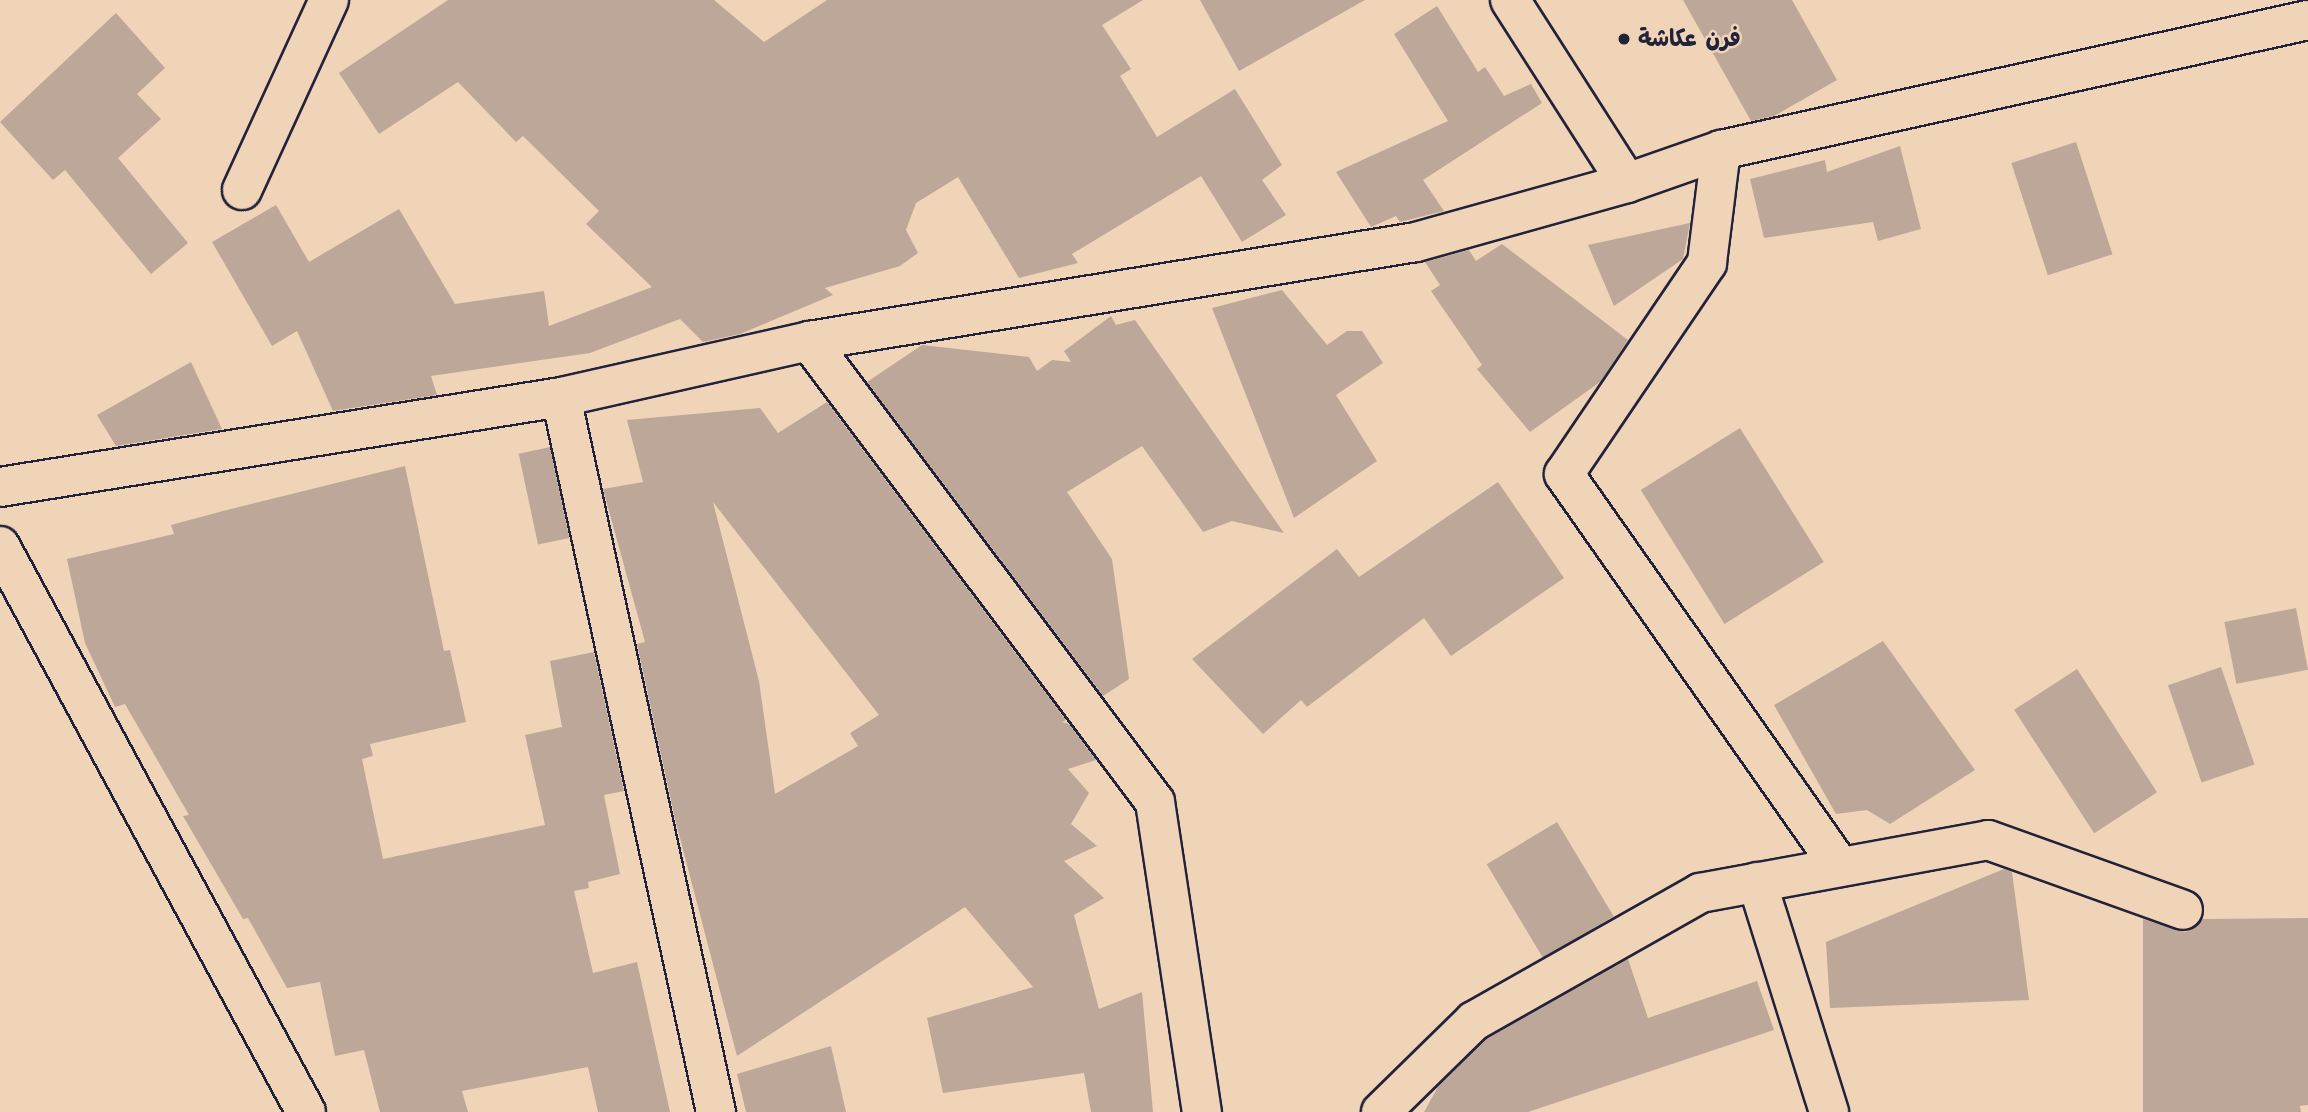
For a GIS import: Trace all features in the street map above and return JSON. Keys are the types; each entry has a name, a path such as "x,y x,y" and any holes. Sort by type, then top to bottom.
{"street":[{"path":"242,190 329,0"},
{"path":"1510,0 1627,183"},
{"path":"0,487 561,397 809,341 1416,242 1627,183 1721,150 2308,20"},
{"path":"1721,150 1707,263 1564,474 1840,867"},
{"path":"809,341 1155,802 1202,1112"},
{"path":"561,397 716,1112"},
{"path":"0,546 306,1112"},
{"path":"1381,1112 1474,1021 1700,893 1988,840 2183,910"},
{"path":"1757,882 1829,1112"}],"building":[{"path":"448,0 714,0 764,42 827,0 1143,0 1102,25 1131,69 1120,76 1157,137 1235,89 1282,165 1262,180 1286,215 1242,242 1201,176 1072,254 1078,263 1019,278 958,177 916,203 906,230 918,253 900,266 825,288 833,295 740,334 703,342 680,319 590,353 431,376 437,395 333,411 297,331 272,346 212,242 276,205 309,262 399,209 455,304 544,291 549,326 652,287 586,224 599,211 523,136 516,142 458,82 379,134 339,73"},
{"path":"1200,0 1365,0 1239,71"},
{"path":"1683,0 1792,0 1837,80 1774,116 1751,121"},
{"path":"1437,6 1478,72 1485,67 1504,96 1531,84 1542,103 1423,180 1444,211 1400,222 1396,216 1371,227 1336,172 1448,121 1394,34"},
{"path":"116,13 165,68 137,94 161,119 118,158 188,243 151,274 65,170 53,180 0,122"},
{"path":"2076,142 2112,254 2048,275 2011,163"},
{"path":"1900,146 1921,229 1878,241 1873,222 1764,238 1750,179 1825,160 1827,172"},
{"path":"1690,223 1683,259 1614,306 1588,245"},
{"path":"1502,244 1628,340 1600,382 1530,432 1477,369 1482,365 1431,291 1440,285 1425,262 1469,250 1476,261"},
{"path":"1282,290 1327,345 1347,331 1362,331 1383,363 1336,395 1377,461 1294,518 1212,308"},
{"path":"1111,316 1116,325 1135,320 1284,533 1232,521 1203,532 1142,446 1067,492 1112,559 1129,679 1103,696 867,382 922,345 1029,357 1037,371 1052,360 1071,362 1064,351"},
{"path":"191,362 222,429 116,446 97,415"},
{"path":"827,402 1066,720 1062,722 1069,724 1096,760 1068,769 1089,793 1071,824 1097,846 1064,861 1104,898 1074,915 1099,1009 1142,992 1153,1112 1091,1112 1084,1073 943,1093 927,1018 1033,987 965,907 737,1056 675,819 637,644 645,642 603,489 643,482 627,420 760,408 778,433","holes":["713,502 879,715 850,733 858,746 775,794 759,681"]},
{"path":"1740,428 1824,562 1725,624 1641,490"},
{"path":"550,447 569,538 538,545 519,454"},
{"path":"405,466 444,651 450,650 466,722 370,744 373,756 362,759 383,859 545,825 525,735 562,727 550,661 594,652 624,791 604,795 620,874 588,882 589,888 574,891 593,973 637,962 670,1112 598,1112 588,1067 462,1091 468,1112 380,1112 364,1050 335,1056 320,982 287,988 248,918 243,919 183,816 189,815 125,704 115,707 85,643 67,559 174,534 171,525"},
{"path":"1498,482 1564,578 1451,656 1424,618 1307,707 1301,700 1263,734 1192,659 1337,549 1359,577"},
{"path":"2296,608 2308,670 2236,684 2224,622"},
{"path":"1883,641 1975,770 1890,824 1867,810 1836,814 1774,705"},
{"path":"2221,667 2255,764 2202,783 2168,685"},
{"path":"2077,669 2157,792 2094,833 2014,710"},
{"path":"1557,822 1614,916 1543,959 1487,864"},
{"path":"2004,869 2012,872 2029,1000 1830,1008 1826,942"},
{"path":"2308,918 2308,1105 2300,1106 2301,1112 2143,1112 2143,919 2186,932 2203,919"},
{"path":"1628,959 1648,1018 1757,981 1774,1030 1528,1112 1424,1112 1438,1087 1487,1039"},
{"path":"831,1046 846,1112 746,1112 737,1074"}],"place":[{"name":"فرن عكاشة","path":"1624,39"}]}
